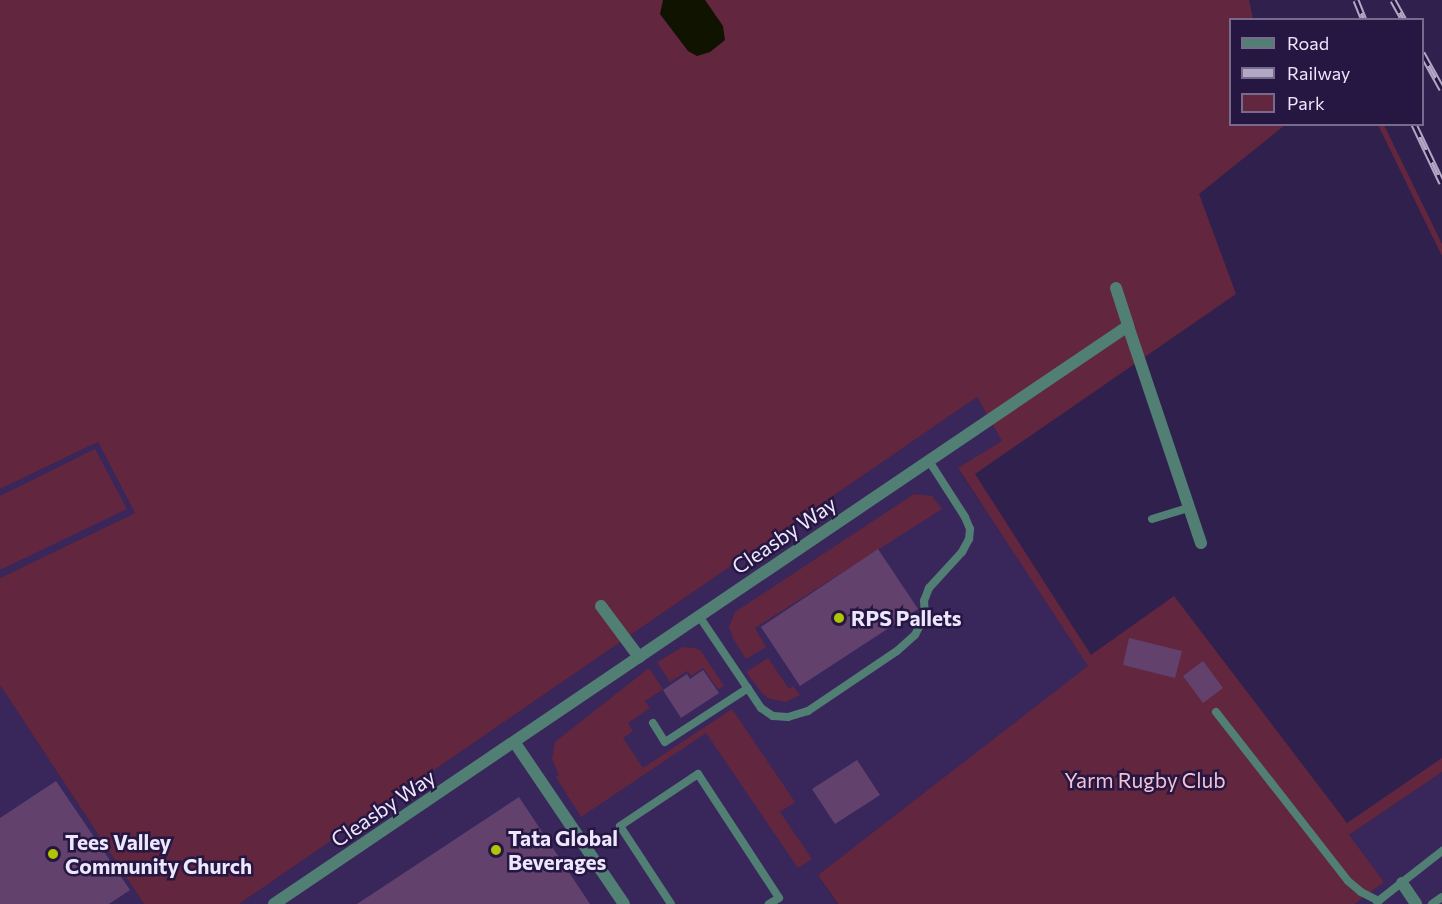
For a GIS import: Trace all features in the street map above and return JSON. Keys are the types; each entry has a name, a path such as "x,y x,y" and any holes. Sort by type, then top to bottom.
{"street":[{"path":"1116,288 1201,543"},
{"name":"Cleasby Way","path":"274,904 515,744 699,616 1128,326"},
{"path":"601,606 639,657"},
{"path":"515,744 624,904"},
{"path":"1402,883 1416,904"}],"lane":[{"path":"699,616 761,708 773,717 788,717 808,711 897,651 915,635 925,615 924,601 929,588 962,552 969,539 970,529 965,517 929,461"},
{"path":"1152,519 1189,508"},
{"path":"653,723 665,742 748,688"},
{"path":"1216,712 1348,881 1377,902 1442,851"},
{"path":"671,904 620,826 698,774 779,898 769,904"},
{"path":"1432,904 1442,897"}],"shaded area":[{"path":"663,0 705,0 723,26 725,40 710,52 697,56 688,51 660,14"},
{"path":"977,397 1002,441 958,469 1089,666 818,875 837,904 239,904"},
{"path":"98,442 135,513 0,578 0,489"},
{"name":"Tees Valley Community Church","path":"0,685 144,904 0,904"},
{"path":"1442,772 1442,904 1355,904 1384,882 1348,836"}],"green space":[{"name":"Yarm Rugby Club","path":"0,0 1249,0 1253,18 1229,18 1229,126 1284,126 1199,194 1236,294 975,474 1091,655 1174,596 1347,823 1442,758 1442,772 1349,835 1384,882 1355,904 838,904 818,875 1088,666 958,468 1002,441 977,397 239,904 144,904 0,685 0,578 135,513 98,442 0,489"},
{"path":"1378,126 1384,126 1442,244 1442,256"},
{"path":"95,449 127,509 0,570 0,496"},
{"path":"914,494 932,496 942,509 755,628 766,647 746,659 729,627 735,612"},
{"path":"683,647 701,651 724,686 718,689 703,668 691,676 687,671 670,682 657,662"},
{"path":"768,658 789,689 793,686 800,695 785,702 768,698 762,693 746,672"},
{"path":"649,668 663,689 645,701 650,708 628,723 633,731 623,738 643,768 732,709 795,802 780,812 812,859 798,868 706,733 581,817 556,777 559,775 552,759 555,742"}],"building":[{"name":"RPS Pallets","path":"878,549 918,609 800,686 761,627"},
{"path":"1129,638 1182,651 1175,678 1123,665"},
{"path":"1203,661 1223,688 1203,703 1183,676"},
{"path":"703,670 719,693 681,718 663,690 687,674 690,679"},
{"path":"857,760 880,795 835,824 812,789"},
{"name":"Tees Valley Community Church","path":"56,781 130,890 109,904 0,904 0,818"},
{"name":"Tata Global Beverages","path":"519,797 590,904 357,904"}],"railway":[{"path":"1356,0 1363,18"},
{"path":"1393,0 1403,18"},
{"path":"1424,57 1442,89"},
{"path":"1415,126 1442,183"}],"place":[{"name":"RPS Pallets","path":"839,618"},
{"name":"Tata Global Beverages","path":"496,850"},
{"name":"Tees Valley Community Church","path":"53,854"}]}
